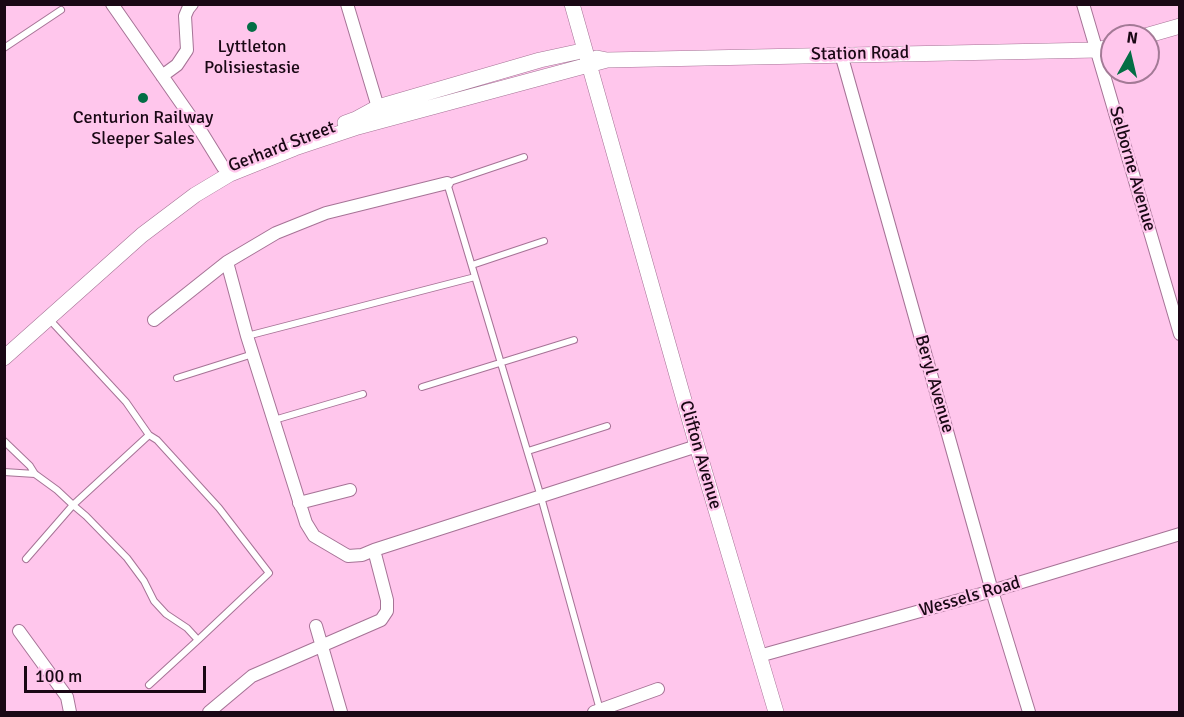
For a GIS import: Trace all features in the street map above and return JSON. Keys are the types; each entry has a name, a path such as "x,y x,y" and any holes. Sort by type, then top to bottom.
{"street":[{"path":"112,4 226,171"},
{"path":"162,76 177,65 187,50 185,16 192,4"},
{"path":"347,4 380,114"},
{"name":"Clifton Avenue","path":"564,4 583,60 617,179 626,196 776,712"},
{"name":"Clifton Avenue","path":"572,4 583,60"},
{"name":"Selborne Avenue","path":"1083,4 1100,38"},
{"path":"1160,32 1179,26"},
{"name":"Station Road","path":"583,60 1100,48"},
{"name":"Beryl Avenue","path":"841,54 992,591 1029,712"},
{"name":"Gerhard Street","path":"4,350 108,255 226,171 291,141 356,119 380,114 540,60 583,60"},
{"name":"Selborne Avenue","path":"1114,84 1179,334"},
{"name":"Gerhard Street","path":"4,358 142,235 226,171"},
{"path":"154,320 227,262 276,233 326,213 447,183"},
{"path":"227,262 247,336 299,504 310,531 348,556 362,555 698,446"},
{"path":"299,504 350,490"},
{"name":"Wessels Road","path":"759,656 992,591 1179,534"},
{"path":"209,712 252,676 381,620 387,611 387,600 374,550"},
{"path":"316,626 341,712"},
{"path":"19,631 67,697 70,712"},
{"path":"597,712 658,689"}],"lane":[{"path":"4,48 61,10"},
{"path":"524,157 447,183 541,496 597,712"},
{"path":"472,265 544,241"},
{"path":"247,336 475,277"},
{"path":"48,318 126,402 149,435 157,440 219,508 270,573 149,685"},
{"path":"422,387 574,340"},
{"path":"177,378 254,354"},
{"path":"274,420 363,394"},
{"path":"528,451 607,426"},
{"path":"26,559 73,505 149,435"},
{"path":"4,441 30,466 35,474 73,505 127,558 144,581 154,601 166,614 188,628 198,640"},
{"path":"4,472 35,474"}],"place":[{"name":"Lyttleton Polisiestasie","path":"252,27"},
{"name":"Centurion Railway Sleeper Sales","path":"143,98"}]}
